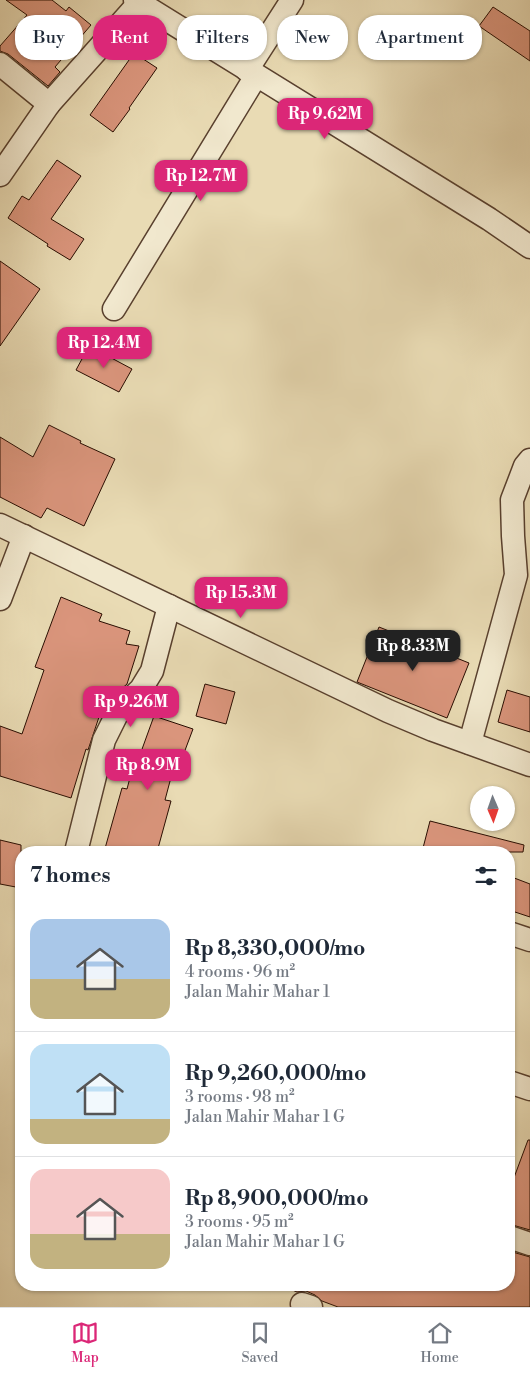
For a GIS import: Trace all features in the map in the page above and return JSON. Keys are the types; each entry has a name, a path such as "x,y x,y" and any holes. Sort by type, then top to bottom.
{"street":[{"path":"114,309 252,73 292,0"},
{"path":"0,175 50,104 137,2 482,214 530,248"},
{"path":"0,64 50,104"},
{"path":"470,743 523,577 513,536 512,500 525,466 530,460"},
{"path":"0,525 388,711 530,765"},
{"path":"0,599 24,536"},
{"path":"78,846 104,740 116,716 125,704 141,689 152,670 169,606"},
{"path":"515,935 530,940"},
{"path":"515,1084 530,1088"},
{"path":"515,1239 530,1244"}],"building":[{"path":"6,0 52,0 66,11 69,7 79,15 27,15"},
{"path":"493,7 530,31 530,61 482,28 482,22"},
{"path":"83,18 91,25 83,34"},
{"path":"15,29 15,60 0,51 0,46"},
{"path":"16,60 61,60 55,67 60,72 48,86"},
{"path":"129,60 145,60 157,68 113,132 90,115"},
{"path":"57,160 81,176 51,219 84,239 70,260 8,218 22,196 29,200"},
{"path":"0,261 40,289 0,346"},
{"path":"89,346 132,369 119,392 76,370"},
{"path":"49,425 81,441 80,443 115,459 84,526 47,508 41,518 0,497 0,437 33,457"},
{"path":"61,597 102,614 99,621 130,631 126,644 139,646 127,684 119,691 114,690 107,707 103,705 88,750 86,749 71,798 0,776 0,726 22,734 44,670 35,667"},
{"path":"379,627 469,663 447,718 357,682"},
{"path":"205,684 235,692 226,724 196,716"},
{"path":"507,690 530,697 530,732 498,722"},
{"path":"154,716 193,729 184,753 178,751 165,800 171,801 159,846 106,846 122,788 127,789 137,751 141,752"},
{"path":"430,821 524,845 523,852 515,852 515,846 424,846"},
{"path":"0,840 21,845 15,846 15,887 0,884"},
{"path":"515,878 530,884 530,917 515,912"},
{"path":"528,1140 530,1140 530,1230 515,1226 515,1175"},
{"path":"515,1253 530,1257 530,1307 338,1307 322,1301 306,1291 515,1291"}]}
